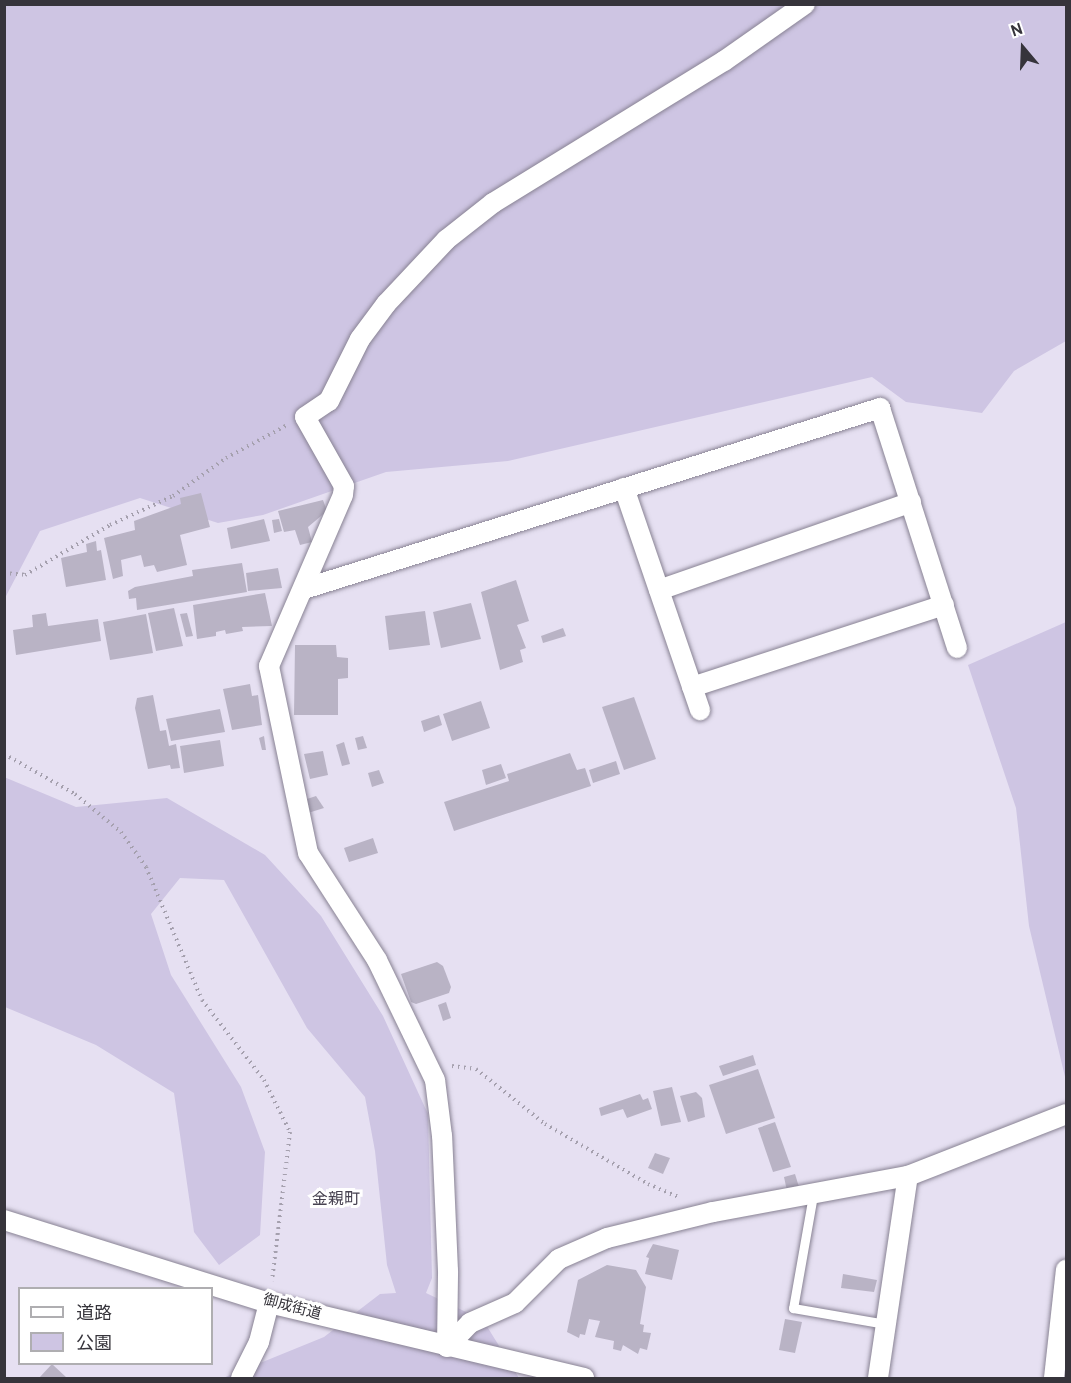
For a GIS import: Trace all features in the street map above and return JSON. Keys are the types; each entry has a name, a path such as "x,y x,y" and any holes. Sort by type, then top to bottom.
{"street":[{"path":"447,1347 448,1271 442,1136 429,1063 377,960 308,853 269,666 304,589 344,486 305,417 329,400 360,339 386,304 447,240 493,203 724,61 805,4"},
{"path":"304,589 880,408 957,648"},
{"path":"624,488 700,710"},
{"path":"659,590 911,502"},
{"path":"692,687 944,604"},
{"path":"447,1347 470,1323 515,1303 560,1259 607,1238 713,1212 908,1176 1066,1114"},
{"path":"878,1378 908,1176"},
{"name":"御成街道","path":"4,1220 269,1303 584,1378"},
{"path":"1054,1378 1066,1270"},
{"path":"241,1378 259,1342 269,1303"}],"lane":[{"path":"813,1195 793,1308 885,1324"}],"path":[{"path":"4,573 26,575 110,525 173,496 226,458 305,417"},
{"path":"4,754 75,794 121,832 146,867 202,1000 264,1080 290,1132 269,1303"},
{"path":"429,1063 476,1069 545,1124 648,1184 713,1212"}],"green space":[{"path":"5,5 1066,5 1066,341 1014,371 982,413 906,402 872,377 508,461 386,472 263,515 218,523 140,498 40,531 5,598"},
{"path":"1066,622 1066,1081 1029,926 1016,808 968,665"},
{"path":"4,777 76,807 167,798 265,855 321,916 383,1016 428,1114 432,1278 426,1293 483,1320 519,1378 223,1378 324,1337 380,1294 396,1293 387,1265 375,1151 365,1097 307,1028 224,880 180,878 151,914 171,975 241,1087 265,1152 260,1235 219,1265 194,1232 174,1093 96,1045 5,1007"}],"building":[{"path":"201,493 210,527 180,535 187,565 157,572 154,565 144,567 141,555 121,560 123,576 113,579 104,538 135,530 134,521 181,504 180,498"},
{"path":"323,500 327,511 308,527 312,542 300,545 295,530 284,532 278,511"},
{"path":"264,519 270,541 231,549 227,528"},
{"path":"279,519 282,531 274,533 272,520"},
{"path":"96,541 97,551 101,550 106,580 66,587 61,558 87,552 86,544"},
{"path":"242,563 247,592 137,610 136,598 129,599 128,591 135,587 193,576 192,570"},
{"path":"278,568 282,588 248,591 246,573"},
{"path":"516,580 529,621 517,625 526,648 520,650 523,662 500,670 481,592"},
{"path":"265,593 272,626 242,627 243,631 226,634 225,630 216,632 216,636 197,639 193,605"},
{"path":"471,603 481,639 441,648 433,612"},
{"path":"174,608 183,646 156,651 148,613"},
{"path":"425,611 430,645 389,650 385,616"},
{"path":"46,613 48,626 98,619 101,641 16,655 13,630 33,627 32,615"},
{"path":"187,613 193,636 186,637 180,614"},
{"path":"146,614 153,653 110,660 103,622"},
{"path":"563,628 566,636 543,643 541,636"},
{"path":"295,645 336,645 337,657 348,658 348,678 338,679 338,715 294,715"},
{"path":"250,684 252,696 258,695 262,725 232,730 223,689"},
{"path":"153,695 160,731 166,730 169,746 176,744 180,768 171,769 170,765 148,769 135,708 137,698"},
{"path":"634,697 656,759 624,770 602,707"},
{"path":"481,701 490,728 452,741 443,714"},
{"path":"220,709 225,732 171,741 166,719"},
{"path":"439,715 442,725 424,732 421,721"},
{"path":"264,736 266,750 262,750 259,738"},
{"path":"363,736 367,748 358,750 355,738"},
{"path":"220,740 224,766 184,773 180,746"},
{"path":"344,742 350,764 342,766 336,745"},
{"path":"323,751 328,775 310,779 304,754"},
{"path":"570,753 577,770 585,768 591,786 454,831 444,802 509,781 507,774"},
{"path":"616,761 620,774 593,783 589,770"},
{"path":"501,764 506,778 486,785 482,770"},
{"path":"379,770 384,783 372,787 368,773"},
{"path":"316,796 324,808 308,813 304,800"},
{"path":"373,838 378,853 349,862 344,848"},
{"path":"437,962 443,966 451,987 449,993 416,1004 411,1002 401,974"},
{"path":"446,1002 451,1018 443,1021 438,1005"},
{"path":"753,1055 756,1065 723,1076 719,1066"},
{"path":"758,1069 775,1118 726,1134 709,1085"},
{"path":"672,1087 681,1122 661,1126 653,1091"},
{"path":"696,1092 702,1098 705,1117 688,1122 680,1096"},
{"path":"640,1094 643,1100 648,1098 652,1109 627,1118 623,1109 601,1116 599,1108"},
{"path":"775,1122 791,1167 773,1172 758,1128"},
{"path":"655,1153 670,1158 663,1174 648,1168"},
{"path":"795,1174 799,1187 787,1191 784,1177"},
{"path":"653,1244 679,1250 672,1280 645,1274 649,1258 646,1257"},
{"path":"607,1265 636,1270 646,1287 640,1324 644,1325 643,1332 651,1333 647,1350 640,1348 638,1354 623,1345 621,1351 613,1349 614,1341 595,1337 600,1321 589,1319 585,1335 580,1334 579,1338 567,1332 578,1280"},
{"path":"843,1274 877,1280 874,1292 841,1288"},
{"path":"785,1319 802,1322 795,1353 779,1350"},
{"path":"53,1365 67,1378 39,1378"}],"district":[{"name":"金親町","path":"336,1200"}]}
